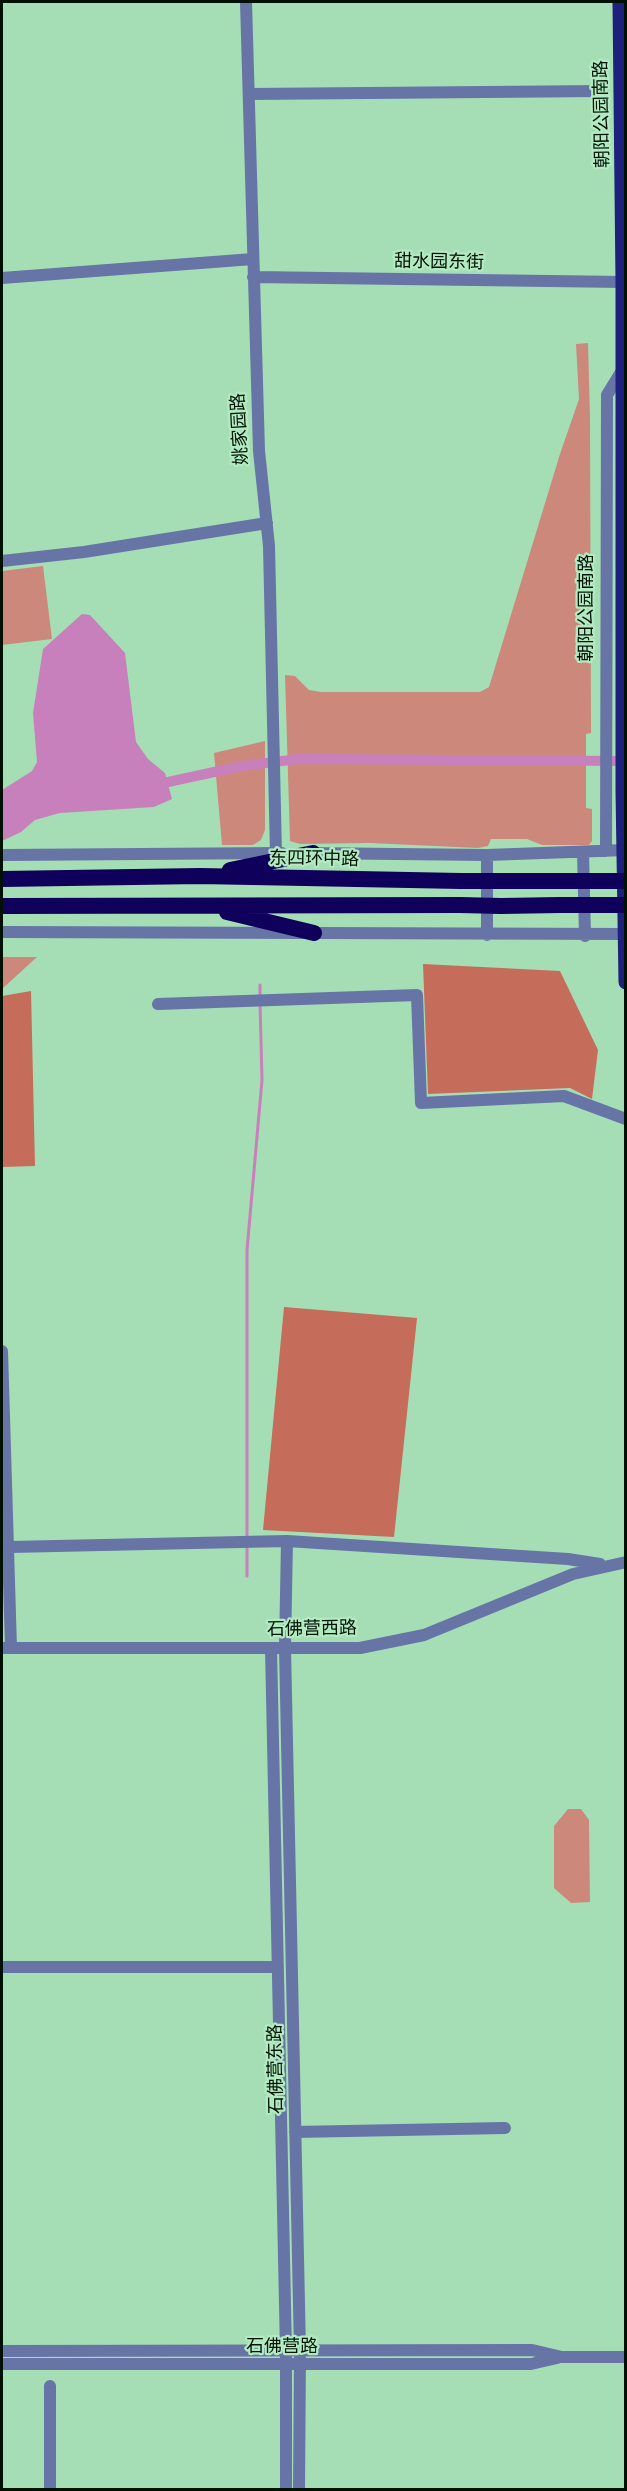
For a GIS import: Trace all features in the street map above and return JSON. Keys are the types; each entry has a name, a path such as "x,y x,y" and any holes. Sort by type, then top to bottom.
{"highway":[{"path":"200,876 313,853"},
{"name":"东四环中路","path":"2,879 200,876 460,881 626,881"},
{"path":"2,906 626,905"},
{"path":"200,906 315,933"}],"main road":[{"name":"朝阳公园南路","path":"620,2 625,934"},
{"path":"625,934 626,982"}],"street":[{"name":"姚家园路","path":"246,2 259,451 267,523 276,854"},
{"path":"250,94 603,91"},
{"path":"2,278 253,259"},
{"name":"甜水园东街","path":"253,277 623,282"},
{"name":"朝阳公园南路","path":"606,851 607,394 623,369"},
{"path":"2,561 84,552 267,523"},
{"name":"东四环中路","path":"2,855 313,853 488,855 624,850"},
{"path":"583,852 585,936"},
{"path":"487,935 488,855"},
{"path":"2,932 585,936 625,934"},
{"path":"158,1004 417,995 421,1103 564,1096 626,1119"},
{"path":"2,1351 10,1547 6,1648"},
{"path":"10,1547 287,1541 556,1559 609,1565"},
{"path":"278,1648 287,1541"},
{"name":"石佛营西路","path":"6,1648 360,1648 424,1635 573,1574 626,1562"},
{"name":"石佛营西路","path":"609,1565 626,1567"},
{"name":"石佛营东路","path":"278,1648 278,1967 286,2351 286,2490"},
{"name":"石佛营东路","path":"278,1648 295,2132 300,2351 299,2490"},
{"path":"2,1967 278,1967"},
{"path":"295,2132 505,2128"},
{"name":"石佛营路","path":"2,2351 532,2350 562,2357"},
{"name":"石佛营路","path":"2,2364 531,2364 562,2357 626,2357"},
{"path":"50,2386 50,2490"}],"shaded area":[{"path":"588,343 591,733 586,734 586,808 592,809 592,841 589,845 542,845 527,839 491,839 488,846 478,848 370,843 300,844 290,841 285,675 295,676 309,690 321,692 480,692 489,687 579,399 576,344"},
{"path":"43,566 52,639 2,645 2,571"},
{"path":"82,614 90,615 125,653 136,742 148,759 165,773 172,799 154,807 60,813 35,820 21,832 2,841 2,790 32,771 37,762 33,713 43,649"},
{"path":"265,741 265,830 261,840 253,845 222,845 214,753"},
{"path":"2,957 37,957 2,989"},
{"path":"423,964 560,971 598,1050 592,1099 570,1088 428,1094"},
{"path":"31,991 35,1166 2,1167 2,996"},
{"path":"284,1307 417,1318 394,1537 263,1530"},
{"path":"568,1809 581,1809 589,1820 590,1902 571,1903 554,1888 554,1826"}],"waterway":[{"path":"168,782 242,766 298,759 626,761"},
{"path":"260,985 260,996"},
{"path":"247,1539 247,1250 262,1080 260,1003"},
{"path":"247,1545 247,1576"}]}
